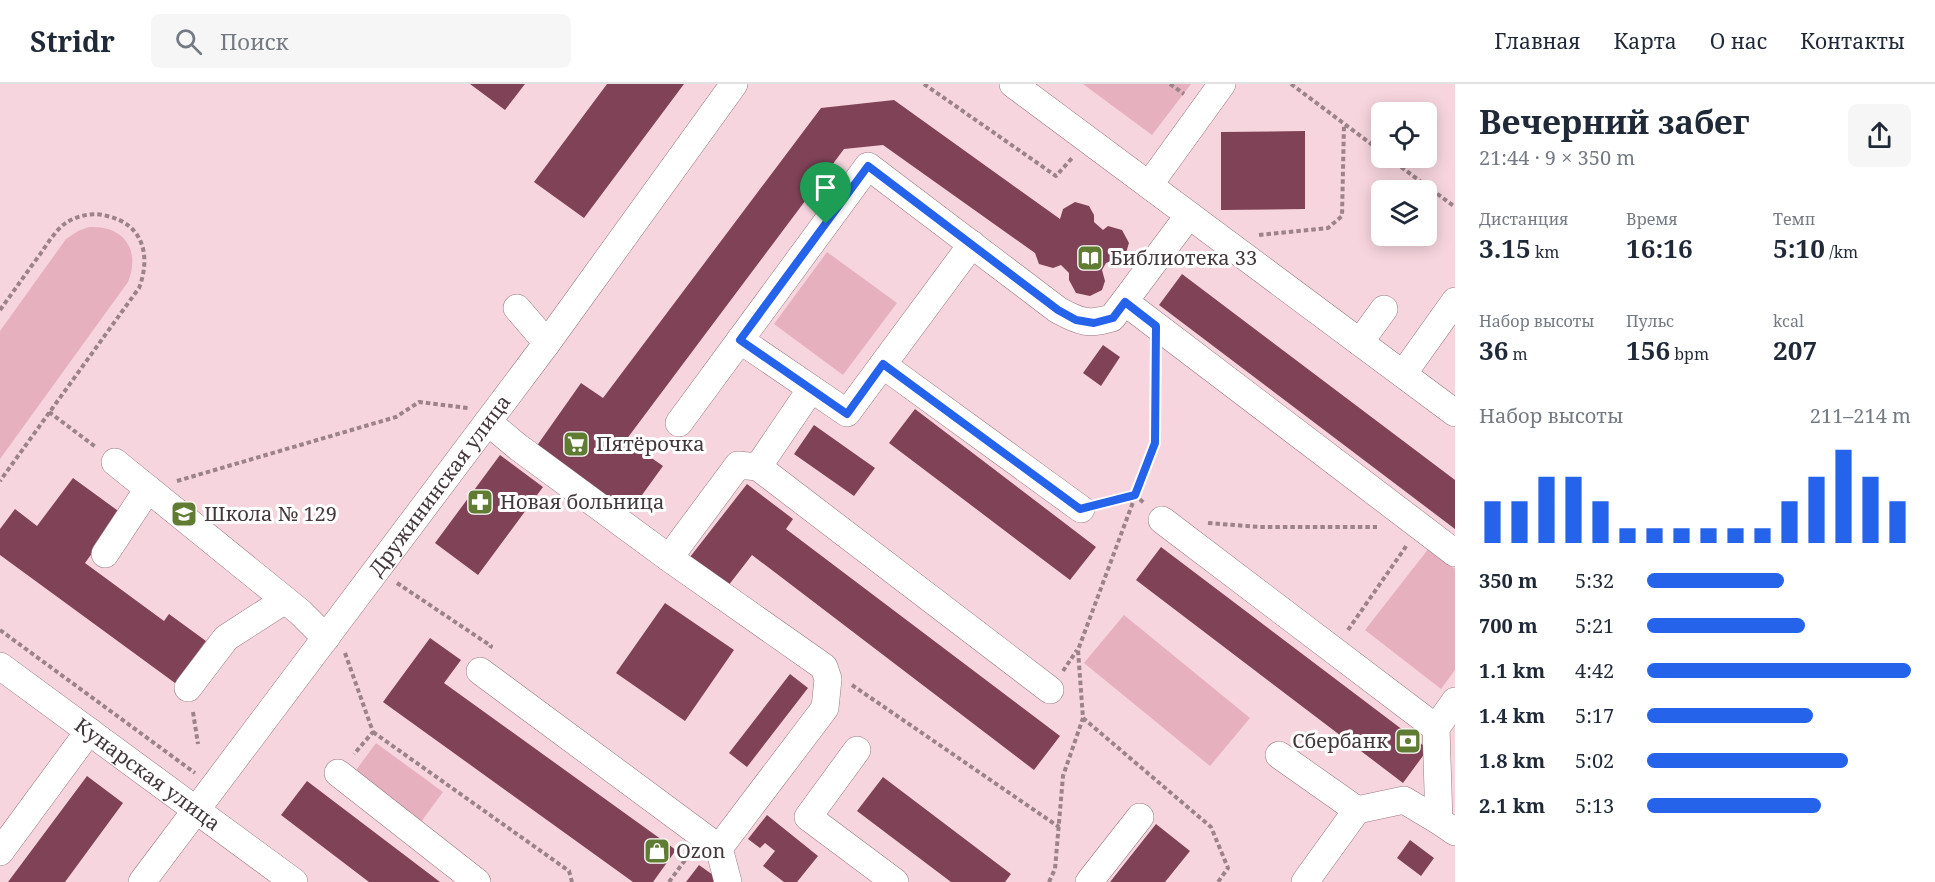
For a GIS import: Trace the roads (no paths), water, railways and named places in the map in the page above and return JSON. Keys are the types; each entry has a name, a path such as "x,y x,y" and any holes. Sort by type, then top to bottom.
{"street":[{"name":"Дружининская улица","path":"142,882 197,810 334,641 488,422 734,84"},
{"path":"1013,84 1455,413"},
{"path":"1149,185 1222,84"},
{"path":"679,423 868,166 1058,310 1076,320 1094,323 1113,318 1190,215"},
{"path":"740,340 847,414 972,244"},
{"path":"1403,374 1455,301"},
{"path":"1125,302 1455,554"},
{"path":"517,308 547,343"},
{"path":"1359,342 1384,309"},
{"path":"883,364 1080,509"},
{"path":"758,467 811,389"},
{"path":"488,422 518,447 669,558 824,666 828,679 825,708 711,842"},
{"path":"115,462 334,641"},
{"path":"669,558 738,465 758,467 1050,690"},
{"path":"105,554 148,489"},
{"path":"1162,520 1436,728"},
{"path":"188,688 226,638 285,600"},
{"path":"480,671 711,842 728,882"},
{"name":"Кунарская улица","path":"2,672 89,731 294,882"},
{"path":"1447,826 1436,728 1455,701"},
{"path":"0,852 89,731"},
{"path":"857,750 808,817 895,882"},
{"path":"1279,754 1357,810"},
{"path":"338,774 477,882"},
{"path":"1305,882 1357,810 1404,800 1447,826"},
{"path":"1089,882 1140,816"}],"place":[{"name":"Библиотека 33","path":"1090,258"},
{"name":"Пятёрочка","path":"576,444"},
{"name":"Новая больница","path":"480,502"},
{"name":"Школа № 129","path":"184,514"},
{"name":"Сбербанк","path":"1408,741"},
{"name":"Ozon","path":"657,851"}]}
